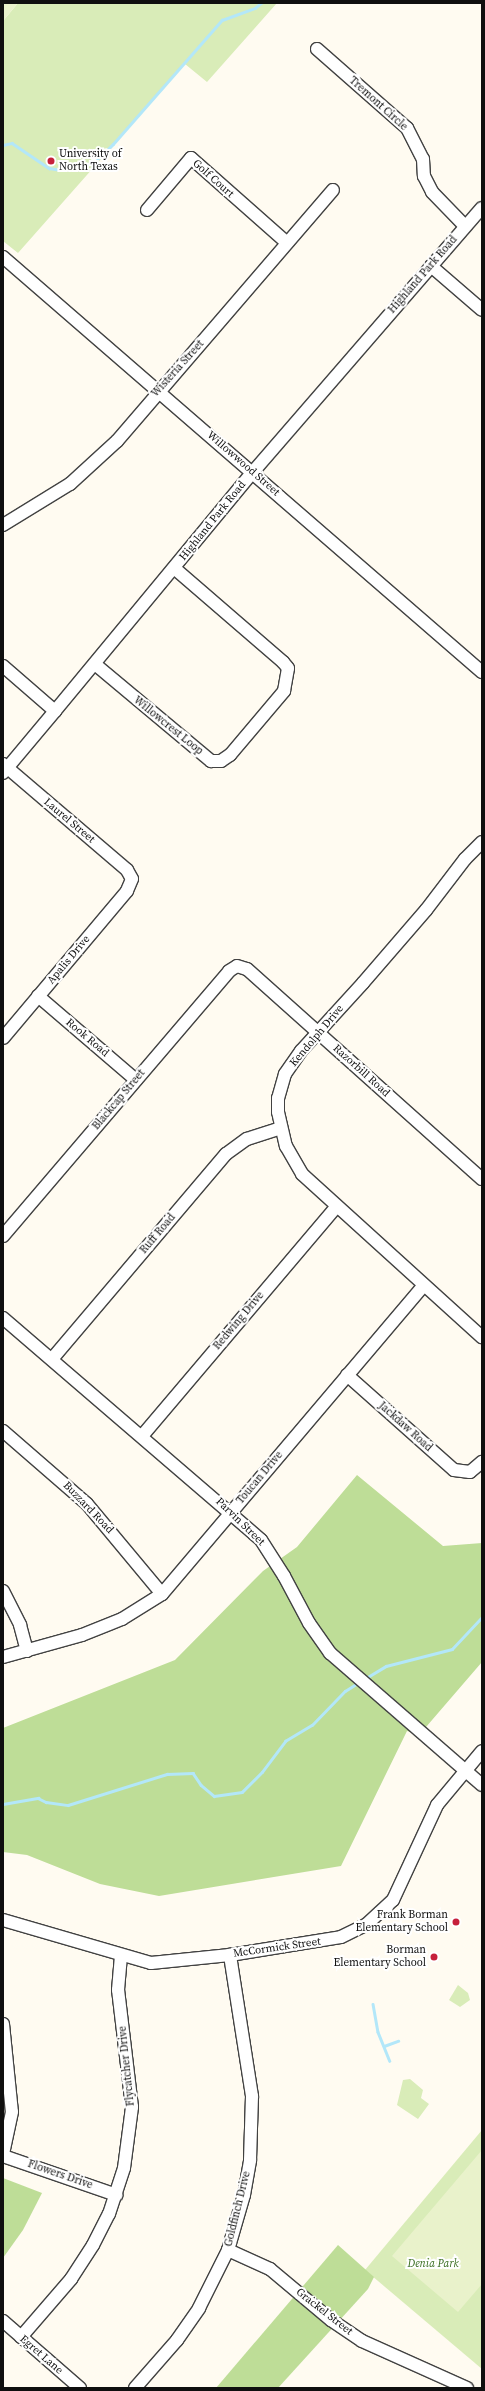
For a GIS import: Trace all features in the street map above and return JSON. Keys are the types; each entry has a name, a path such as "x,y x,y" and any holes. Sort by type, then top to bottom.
{"street":[{"name":"Tremont Circle","path":"317,50 407,128 423,159 424,176 432,192 465,226"},
{"name":"Golf Court","path":"147,210 191,158 287,243"},
{"name":"Wisteria Street","path":"3,525 70,484 117,441 157,391 333,190"},
{"name":"Highland Park Road","path":"4,768 96,665 101,653 174,568 253,472 482,208"},
{"name":"Willowwood Street","path":"3,257 253,472 335,547 482,672"},
{"path":"431,266 482,310"},
{"name":"Willowcrest Loop","path":"96,665 211,761 221,761 230,755 284,691 288,668 283,662 174,568"},
{"path":"3,666 55,712"},
{"name":"Laurel Street","path":"4,768 127,870 132,880"},
{"name":"Kendolph Drive","path":"482,842 318,1032 285,1074 278,1098 280,1128 294,1163 313,1185 336,1207 482,1336"},
{"name":"Apalis Drive","path":"3,1038 127,891 132,880"},
{"name":"Razorbill Road","path":"237,966 247,970 482,1179"},
{"name":"Blackcap Street","path":"3,1236 229,971 237,966"},
{"name":"Rook Road","path":"38,996 136,1080"},
{"name":"Ruff Road","path":"52,1359 226,1154 248,1139 280,1128"},
{"name":"Redwing Drive","path":"142,1436 336,1207"},
{"name":"Toucan Drive","path":"3,1657 82,1635 122,1619 162,1594 424,1285"},
{"name":"Parvin Street","path":"3,1318 262,1540 284,1576 308,1623 330,1653 482,1784"},
{"name":"Jackdaw Road","path":"347,1375 454,1470 465,1474 482,1462"},
{"name":"Buzzard Road","path":"3,1431 87,1504 162,1594"},
{"path":"3,1591 20,1626 27,1651"},
{"name":"McCormick Street","path":"3,1920 121,1956 157,1963 230,1955 328,1941 366,1926 393,1900 437,1805 482,1751"},
{"name":"Goldfinch Drive","path":"135,2388 187,2326 228,2250 244,2195 250,2160 252,2104 230,1955"},
{"name":"Flycatcher Drive","path":"21,2337 80,2265 102,2231 116,2195 128,2151 132,2107 118,1990 121,1956"},
{"name":"Flowers Drive","path":"3,2024 6,2076 12,2112 3,2155 116,2195"},
{"name":"Grackel Street","path":"228,2250 270,2269 331,2320 362,2341 468,2388"},
{"name":"Egret Lane","path":"3,2321 80,2388"}],"green space":[{"path":"3,3 18,3 3,21"},
{"name":"University of North Texas","path":"18,3 277,3 207,82 185,64 18,253 3,241 3,21"},
{"path":"357,1475 443,1546 482,1543 482,1662 420,1734 407,1731 341,1866 159,1896 100,1884 27,1855 3,1852 3,1728 175,1660 263,1571 297,1547"},
{"path":"458,1985 468,1993 470,2000 460,2007 449,2000"},
{"path":"410,2079 423,2090 421,2098 429,2104 418,2119 397,2105 403,2080"},
{"name":"Denia Park","path":"482,2130 482,2369 365,2270"},
{"path":"482,2150 482,2284 458,2312 392,2256"},
{"path":"3,2178 42,2193 23,2230 3,2258"},
{"path":"338,2245 374,2277 368,2289 278,2388 216,2388"}],"waterway":[{"path":"3,145 12,143 49,168 61,170 85,166 100,157 113,144 222,20 255,8 261,3"},
{"path":"366,1678 386,1666 452,1649 482,1617"},
{"path":"3,1804 38,1798 46,1802 68,1805 167,1774 193,1773 201,1785 214,1796 242,1792 262,1772 285,1741 312,1725 345,1691 358,1683"},
{"path":"373,2004 378,2032 390,2061"},
{"path":"384,2046 398,2041"}],"place":[{"name":"University of North Texas","path":"51,161"},
{"name":"Frank Borman Elementary School","path":"456,1922"},
{"name":"Borman Elementary School","path":"434,1957"}]}
